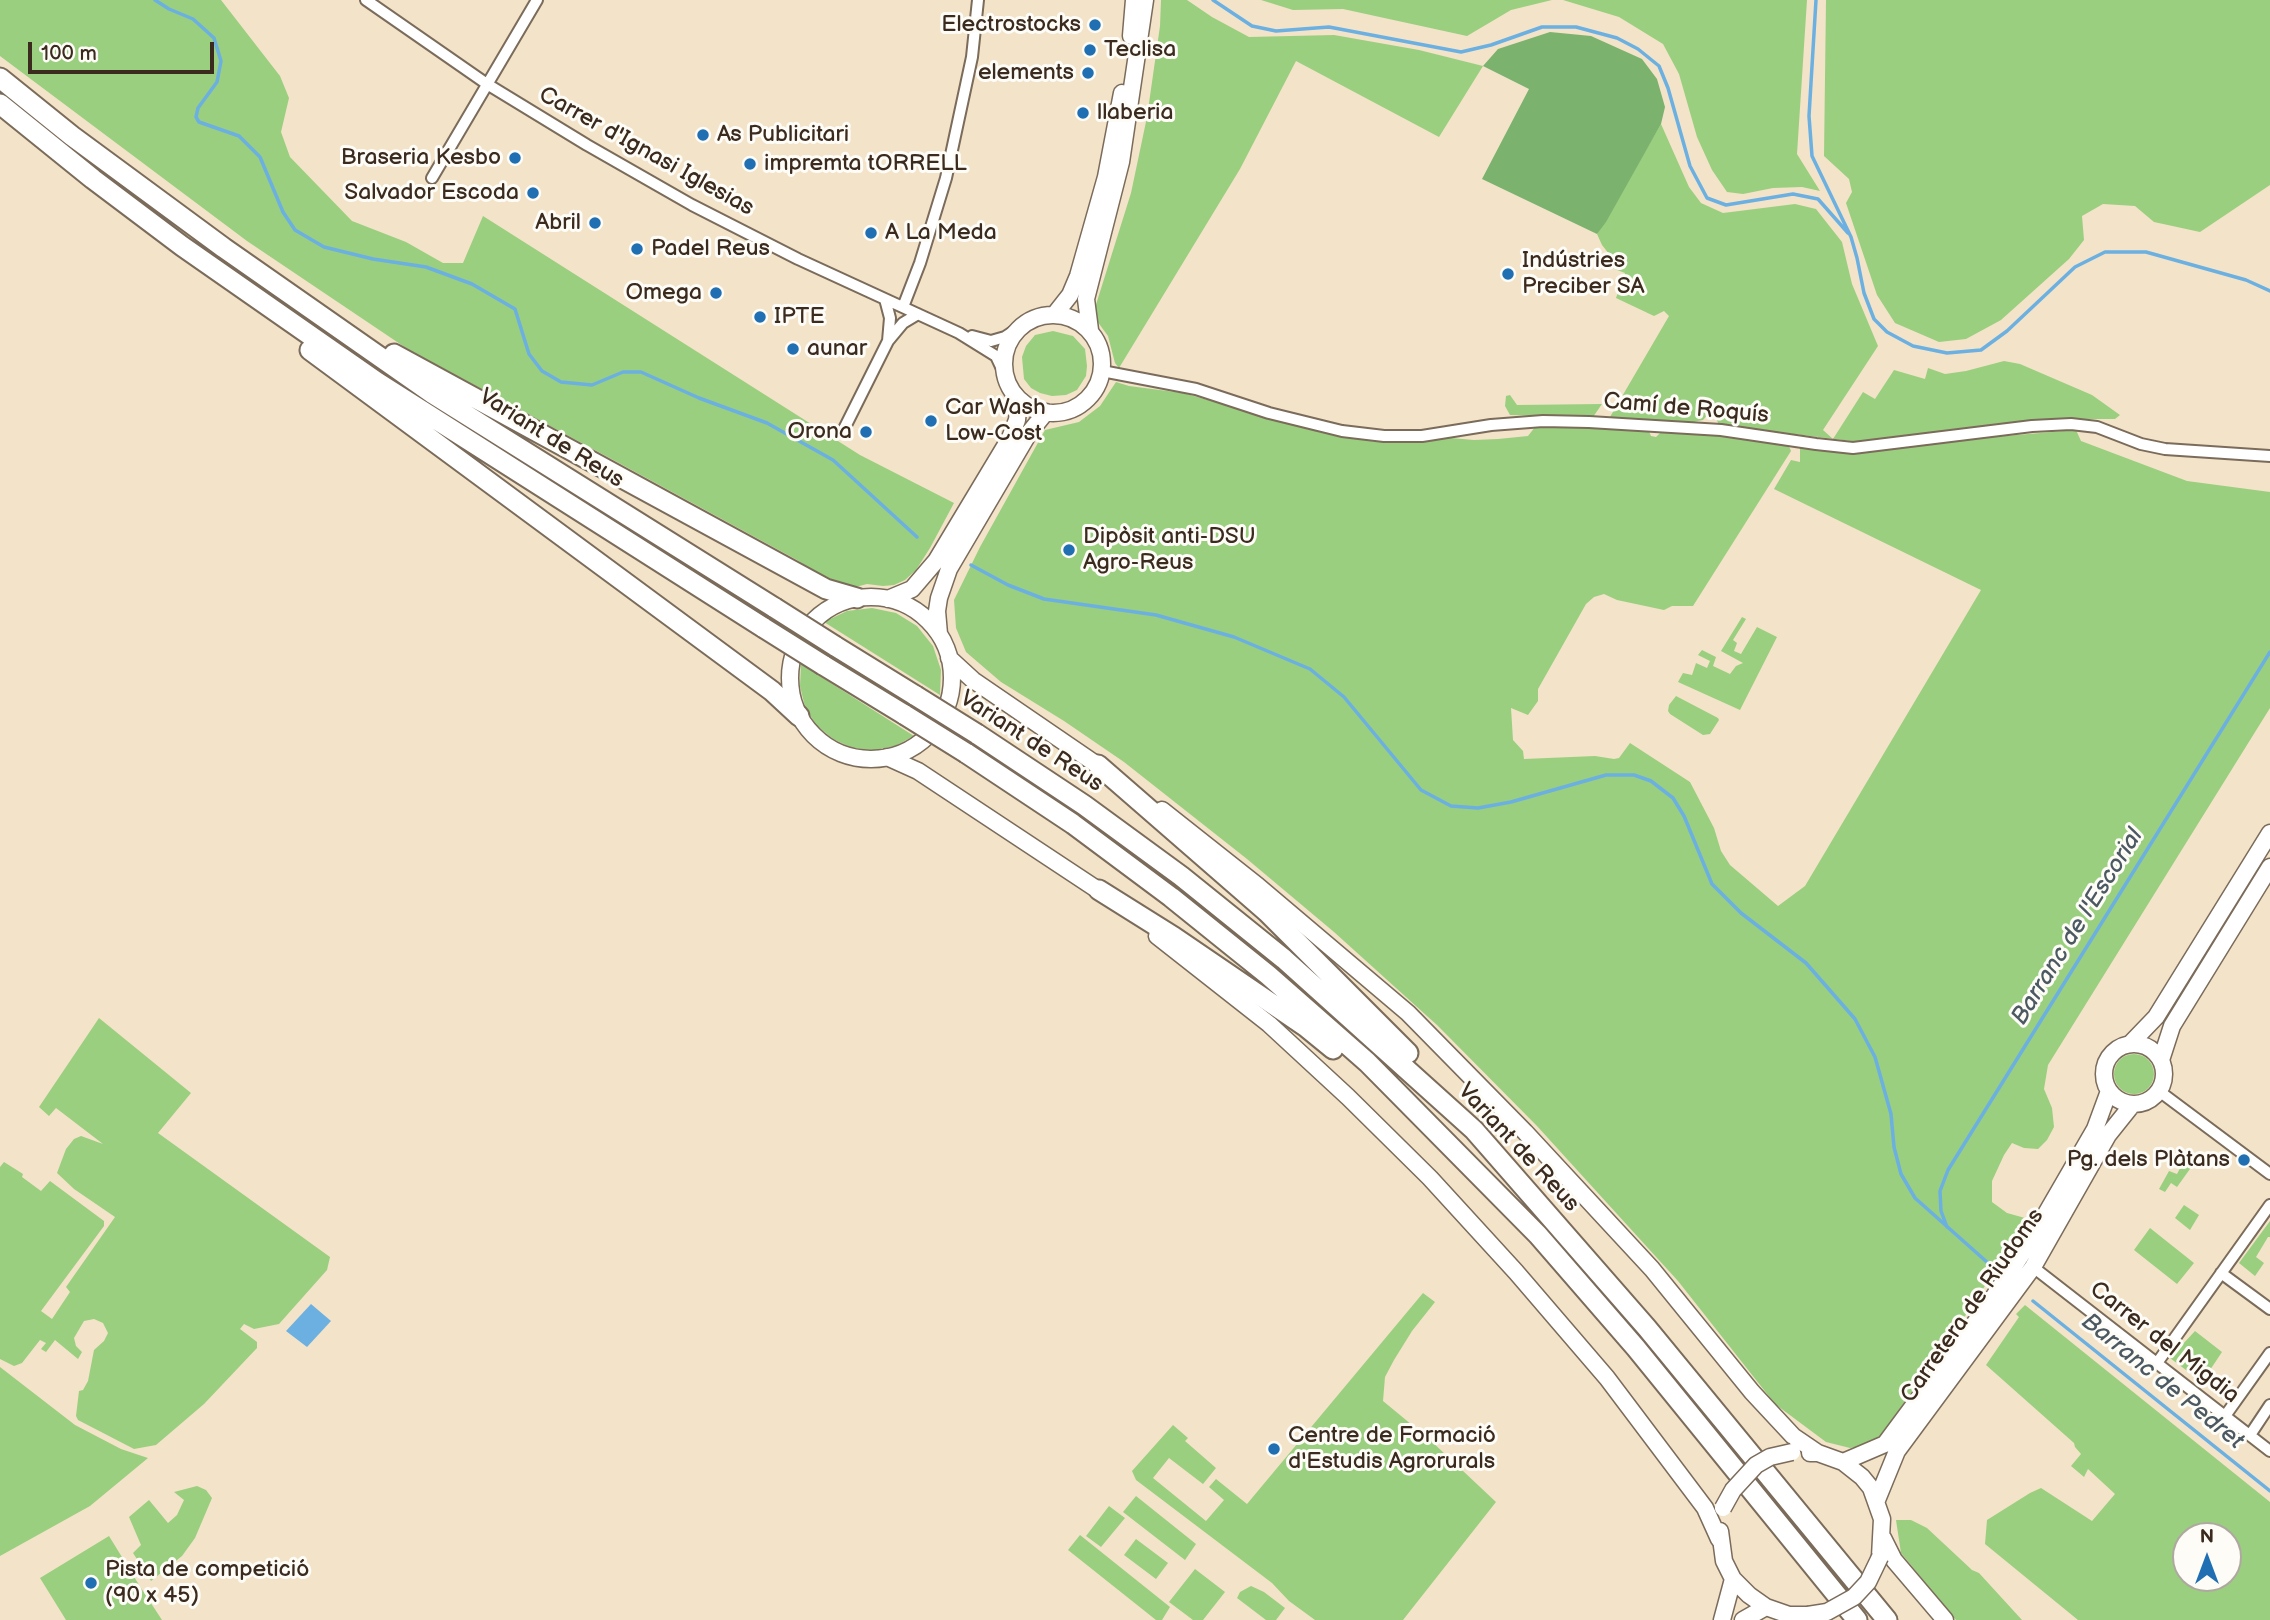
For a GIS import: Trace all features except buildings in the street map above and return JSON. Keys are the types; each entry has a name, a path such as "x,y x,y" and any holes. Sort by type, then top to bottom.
{"highway":[{"name":"Variant de Reus","path":"0,78 72,136 224,248 433,394 978,734 1084,805 1191,885 1284,960 1475,1130 1647,1328 1886,1620"},
{"name":"Variant de Reus","path":"0,104 182,246 377,382 966,753 1084,832 1268,975 1367,1062 1538,1234 1627,1338 1857,1620"},
{"path":"182,246 246,304 761,683 799,716"},
{"path":"224,248 339,316 393,353 826,589 857,598"},
{"path":"1098,765 1267,912 1452,1094 1475,1130"},
{"path":"1099,890 1174,937 1306,1027 1473,1170"}],"street":[{"name":"Carrer d'Ignasi Iglesias","path":"366,0 487,84 587,145 692,205 798,259 959,332 991,341 1005,337 1017,329"},
{"path":"432,178 537,0"},
{"path":"903,307 920,263 946,178 972,57 978,0"},
{"path":"1055,314 1070,295 1079,276 1106,177 1130,49 1134,0"},
{"path":"1090,330 1077,320 1055,314 1043,315 1017,329 1005,354 1004,373 1007,385 1019,401 1035,410 1046,412 1062,412 1077,407 1094,391 1102,371 1101,350 1090,330 1086,299 1121,162 1145,0"},
{"path":"885,299 890,318 888,341"},
{"path":"843,431 888,341 903,323 918,314"},
{"name":"Carrer d'Ignasi Iglesias","path":"959,332 996,356 1004,373"},
{"name":"Camí de Roquís","path":"1102,371 1196,389 1269,413 1342,431 1384,436 1422,436 1491,425 1543,421 1589,422 1720,430 1853,447 2032,426 2071,424 2097,427 2141,444 2165,449 2270,456"},
{"path":"888,599 912,589 936,561 1010,438 1020,411 1019,401"},
{"path":"939,634 917,611 888,599 857,598 819,615 798,642 791,662 789,676 793,703 799,716 819,741 850,757 887,757 914,746 926,737 943,714 951,687 949,658 939,634 937,611 949,569 1029,433 1046,412"},
{"path":"887,757 918,771 1099,890 1269,1024 1348,1097 1430,1178 1516,1272 1606,1378 1705,1508 1733,1579 1749,1595 1766,1607 1797,1617 1827,1612 1854,1597 1868,1582 1880,1557 1882,1519 1877,1500 1862,1477 1843,1462 1818,1453 1793,1436 1752,1392 1652,1269 1525,1132 1408,1013 1199,837 973,680 949,658"},
{"path":"2130,1044 2146,1046 2155,1052 2164,1071 2164,1082 2159,1091 2150,1100 2132,1105 2118,1100 2109,1091 2104,1080 2107,1060 2114,1051 2130,1044 2156,1017 2270,833"},
{"path":"2161,1060 2172,1026 2270,867"},
{"name":"Carretera de Riudoms","path":"1843,1462 1885,1444 1989,1304 2029,1243 2095,1129 2109,1091"},
{"path":"2159,1091 2270,1174"},
{"name":"Carretera de Riudoms","path":"1877,1500 1897,1451 2033,1267 2108,1135 2132,1105"},
{"path":"2157,1363 2270,1205"},
{"name":"Carrer del Migdia","path":"2033,1267 2270,1451"},
{"path":"2221,1273 2270,1309"},
{"path":"2225,1416 2270,1353"},
{"path":"2250,1435 2270,1405"},
{"path":"1719,1539 1723,1508 1738,1483 1756,1465 1770,1457 1792,1452 1818,1453"},
{"path":"1883,1538 1894,1560 1945,1620"},
{"path":"1722,1620 1733,1579"},
{"path":"1744,1620 1766,1607"}],"green space":[{"path":"0,0 221,0 280,76 289,98 281,132 290,157 352,221 406,242 443,263 463,263 483,216 860,455 954,503 930,548 916,570 894,585 867,584 852,588 825,578 797,560 409,350 247,241 0,56"},
{"path":"1161,0 1187,0 1249,37 1334,35 1419,50 1483,66 1439,137 1296,61 1240,169 1119,368 1115,363 1108,336 1097,321 1094,311 1131,193 1147,117"},
{"path":"1261,0 1552,0 1511,10 1467,36 1343,9 1293,10"},
{"path":"1563,0 1807,0 1797,154 1820,191 1802,187 1773,188 1743,194 1727,192 1712,170 1697,137 1679,74 1663,44 1619,17"},
{"path":"1826,0 2270,0 2270,185 2200,232 2154,222 2135,206 2103,204 2082,216 2084,240 2069,259 2001,320 1966,339 1939,342 1895,323 1877,295 1846,203 1852,192 1849,179 1824,156"},
{"path":"1550,32 1591,36 1642,59 1657,79 1665,107 1661,124 1597,234 1482,179 1529,89 1483,66 1498,49"},
{"path":"1661,124 1689,187 1701,203 1723,213 1795,204 1816,209 1842,242 1852,284 1878,346 1823,430 1833,439 1719,425 1715,416 1709,413 1703,420 1693,422 1610,417 1669,316 1664,311 1654,316 1616,298 1625,273 1612,268 1613,259 1597,234"},
{"path":"1053,331 1073,336 1085,349 1086,376 1077,390 1066,395 1040,393 1031,388 1024,379 1022,357 1026,346 1035,335"},
{"path":"2004,361 2020,364 2092,395 2120,415 2115,419 2075,419 1952,430 1860,442 1833,439 1863,392 1875,399 1894,370 1925,379 1928,368 1945,374"},
{"path":"1116,382 1183,393 1312,429 1377,442 1451,438 1498,439 1528,436 1535,427 1631,427 1648,429 1651,436 1656,437 1663,430 1712,433 1788,444 1791,451 1693,606 1672,606 1664,610 1617,600 1604,594 1594,597 1586,604 1538,689 1538,701 1528,715 1511,708 1513,740 1523,751 1524,759 1595,756 1614,759 1619,758 1630,743 1690,782 1730,865 1778,906 1805,886 1981,590 1774,489 1791,460 1800,462 1800,448 1854,453 1933,442 2076,430 2081,441 2187,481 2270,492 2270,708 2048,1065 2044,1089 2052,1108 2054,1127 2047,1140 2038,1149 2024,1148 2012,1143 2004,1155 1992,1181 1992,1202 2007,1213 2025,1218 2018,1235 1970,1309 1882,1434 1868,1445 1850,1448 1826,1442 1775,1404 1678,1281 1537,1126 1437,1025 1334,932 1124,762 1001,682 966,652 956,628 954,600 1045,430 1079,422 1100,406"},
{"path":"1510,395 1517,405 1602,404 1593,417 1510,415 1505,406 1506,396"},
{"path":"872,608 896,613 917,626 933,646 941,670 940,695 824,622 847,611"},
{"path":"1742,617 1746,619 1733,640 1737,643 1734,651 1741,654 1757,627 1777,637 1740,710 1678,682 1683,673 1692,675 1696,663 1707,668 1710,661 1698,655 1702,650 1716,657 1713,666 1730,674 1736,666 1743,663 1721,651"},
{"path":"801,664 914,736 895,746 874,750 852,748 833,739 816,725 805,707 800,686"},
{"path":"1676,696 1718,718 1710,734 1703,735 1670,714 1669,705"},
{"path":"99,1018 191,1093 158,1133 330,1257 327,1270 279,1324 254,1329 244,1324 240,1329 257,1342 257,1348 204,1404 156,1445 134,1449 78,1420 76,1416 79,1391 83,1390 88,1381 94,1350 108,1333 103,1323 94,1319 84,1321 74,1338 76,1346 82,1352 78,1359 55,1340 46,1352 41,1349 46,1343 40,1340 22,1363 14,1366 0,1359 0,1167 4,1162 23,1174 22,1177 41,1191 50,1181 104,1221 104,1226 41,1311 52,1319 70,1292 66,1287 115,1217 74,1189 57,1173 66,1149 74,1139 81,1136 103,1144 56,1108 49,1116 39,1107"},
{"path":"2134,1054 2148,1060 2154,1074 2148,1088 2134,1094 2120,1088 2114,1074 2120,1060"},
{"path":"2186,1157 2195,1162 2177,1187 2171,1183 2165,1192 2159,1189 2169,1171 2177,1174"},
{"path":"2184,1205 2199,1215 2190,1230 2175,1218"},
{"path":"2270,1221 2270,1237 2256,1257 2264,1263 2255,1276 2239,1263"},
{"path":"2150,1228 2194,1263 2177,1284 2134,1250"},
{"path":"1423,1293 1435,1302 1412,1331 1385,1377 1383,1401 1429,1439 1496,1502 1403,1620 1315,1620 1289,1601 1272,1583 1136,1480 1132,1471 1173,1425 1188,1438 1185,1441 1216,1468 1203,1484 1169,1458 1153,1478 1206,1521 1224,1500 1209,1487 1216,1479 1247,1504"},
{"path":"2025,1305 2270,1502 2270,1620 2078,1620 1985,1544 1987,1520 2041,1488 2092,1521 2115,1494 2088,1469 2084,1477 2071,1466 2081,1454 2074,1443 1986,1365 2019,1317 2016,1314"},
{"path":"2195,1331 2222,1352 2202,1382 2170,1358"},
{"path":"0,1367 75,1425 121,1449 148,1458 90,1506 0,1556"},
{"path":"197,1486 206,1490 212,1498 195,1538 182,1556 151,1581 133,1553 141,1545 129,1517 149,1500 168,1523 177,1515 184,1500 174,1492"},
{"path":"1136,1496 1196,1544 1185,1560 1123,1512"},
{"path":"1109,1506 1125,1518 1101,1547 1086,1536"},
{"path":"1896,1520 1911,1520 1927,1528 1972,1570 1979,1573 2022,1620 1956,1620 1901,1553"},
{"path":"1080,1535 1170,1607 1162,1620 1156,1620 1068,1550"},
{"name":"Pista de competició (90 x 45)","path":"109,1536 162,1620 66,1620 40,1578"},
{"path":"1136,1539 1168,1563 1156,1579 1124,1555"},
{"path":"1195,1569 1225,1592 1203,1620 1193,1620 1169,1602"},
{"path":"1251,1586 1285,1608 1276,1620 1266,1620 1237,1598 1240,1592"}],"water":[{"path":"311,1304 331,1321 307,1347 286,1331"}],"waterway":[{"path":"155,0 193,19 214,38 221,61 217,82 198,108 196,117 199,122 239,136 260,157 283,212 295,230 324,247 373,259 426,267 472,284 515,309 529,354 542,371 561,382 592,385 623,372 641,372 699,398 767,423 833,460 917,537"},
{"path":"1213,0 1252,26 1276,31 1329,27 1461,52 1491,45 1542,27 1576,27 1617,38 1638,49 1659,66 1690,166 1707,198 1726,205 1793,194 1818,199 1848,233"},
{"name":"Barranc de l'Escorial","path":"1816,0 1809,116 1812,156 1851,237 1864,293 1874,319 1887,332 1913,346 1947,353 1981,350 2007,331 2075,267 2105,252 2146,252 2246,280 2270,291"},
{"name":"Barranc de Pedret","path":"971,565 1008,585 1044,599 1156,615 1234,637 1310,669 1344,697 1421,790 1451,806 1478,808 1511,802 1606,775 1634,775 1651,781 1673,798 1684,816 1712,884 1741,913 1806,963 1855,1019 1875,1057 1891,1114 1894,1147 1901,1174 1915,1198 1997,1271"},
{"name":"Barranc de l'Escorial","path":"1947,1227 1941,1211 1940,1191 1948,1170 2270,652"},
{"name":"Barranc de Pedret","path":"2033,1301 2270,1491"}],"place":[{"name":"Electrostocks","path":"1095,25"},
{"name":"Teclisa","path":"1090,50"},
{"name":"elements","path":"1088,73"},
{"name":"llaberia","path":"1083,113"},
{"name":"As Publicitari","path":"703,135"},
{"name":"Braseria Kesbo","path":"515,158"},
{"name":"impremta tORRELL","path":"750,164"},
{"name":"Salvador Escoda","path":"533,193"},
{"name":"Abril","path":"595,223"},
{"name":"A La Meda","path":"871,233"},
{"name":"Padel Reus","path":"637,249"},
{"name":"Indústries Preciber SA","path":"1508,274"},
{"name":"Omega","path":"716,293"},
{"name":"IPTE","path":"760,317"},
{"name":"aunar","path":"793,349"},
{"name":"Car Wash Low-Cost","path":"931,421"},
{"name":"Orona","path":"866,432"},
{"name":"Dipòsit anti-DSU Agro-Reus","path":"1069,550"},
{"name":"Pg. dels Plàtans","path":"2244,1160"},
{"name":"Centre de Formació d'Estudis Agrorurals","path":"1274,1449"},
{"name":"Pista de competició (90 x 45)","path":"91,1583"}]}
